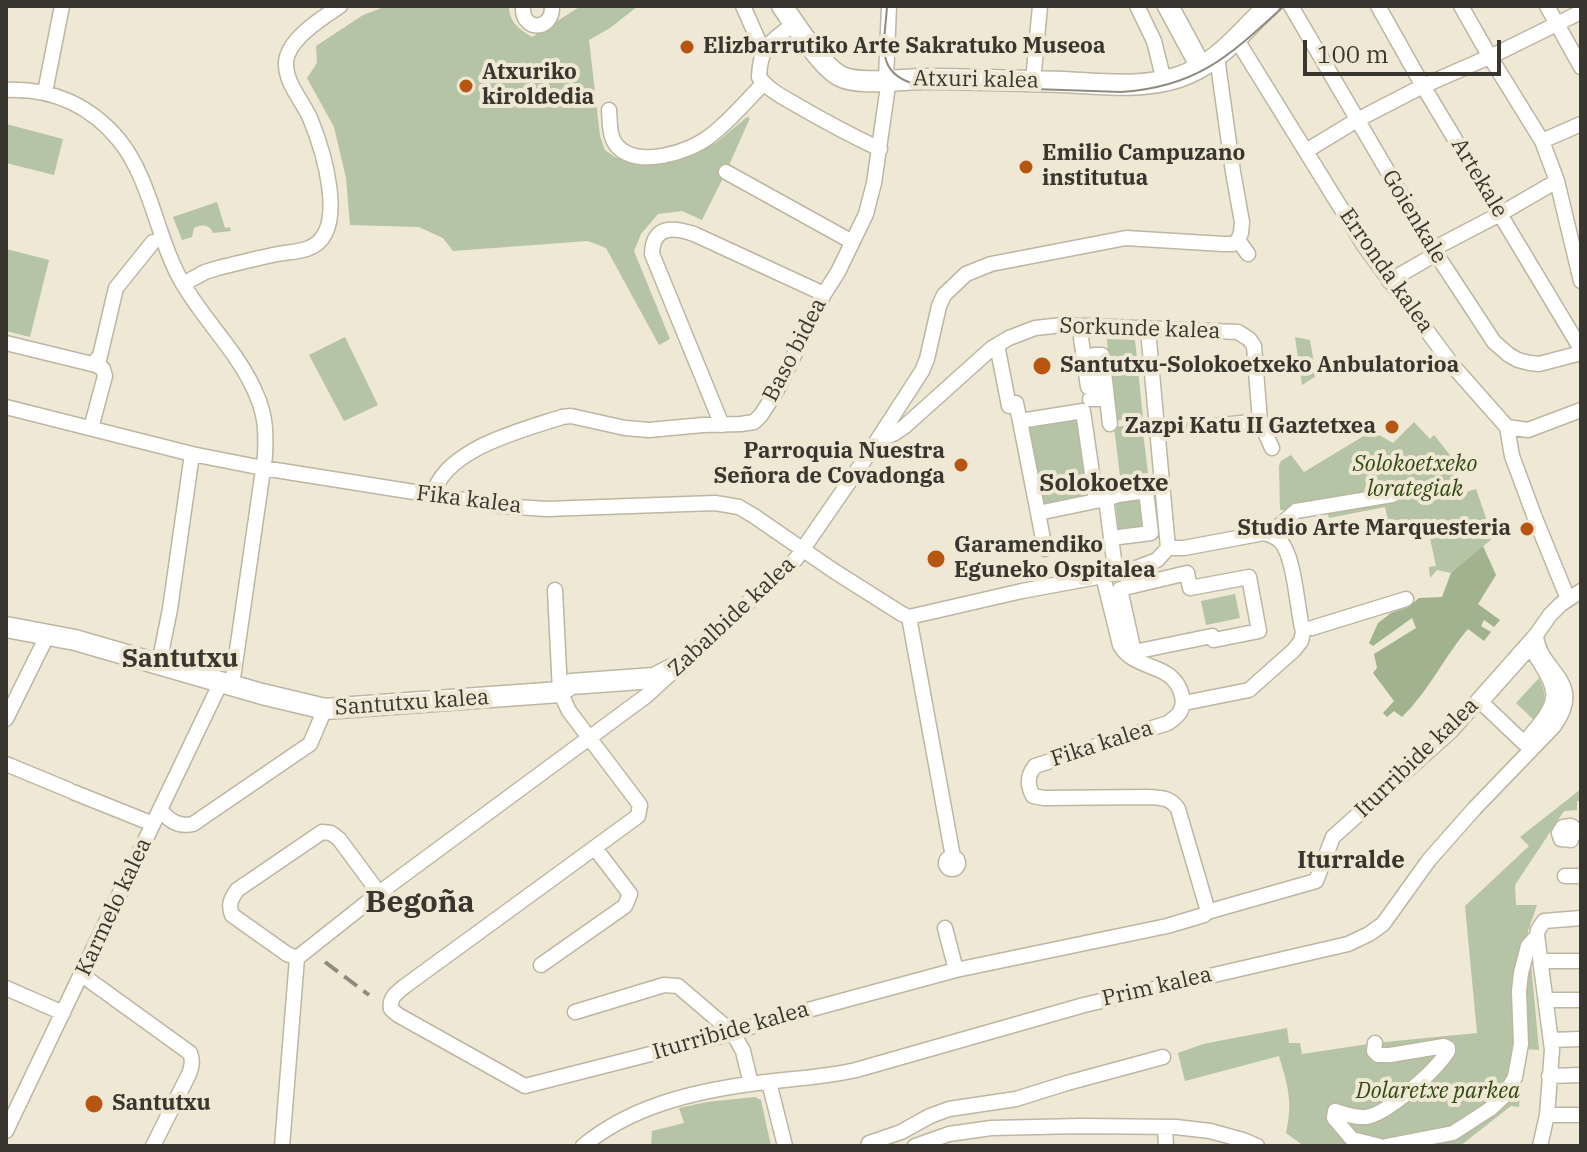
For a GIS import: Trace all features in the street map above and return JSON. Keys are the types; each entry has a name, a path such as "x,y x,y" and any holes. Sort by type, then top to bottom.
{"street":[{"path":"6,90 45,92 62,6"},
{"path":"183,284 218,268 309,248 328,229 330,201 324,156 309,115 288,79 286,61 290,49 303,34 340,6"},
{"path":"523,6 526,20 539,26 548,22 552,6"},
{"path":"743,6 763,51"},
{"name":"Atxuri kalea","path":"782,6 828,66 840,76 864,81 1134,84 1164,81 1209,62 1237,40 1269,6"},
{"name":"Baso bidea","path":"433,496 449,468 482,445 562,417 649,430 754,422 761,415 776,392 866,214 880,149 887,79 889,6"},
{"path":"1033,81 1040,6"},
{"path":"1137,6 1154,41 1164,81"},
{"path":"1168,6 1185,41 1209,62 1242,222 1238,240 1248,254"},
{"name":"Goienkale","path":"1291,6 1434,251 1502,351 1518,360 1539,364 1581,351"},
{"name":"Artekale","path":"1378,6 1581,351"},
{"path":"1461,6 1542,141 1575,228 1581,281"},
{"path":"1547,6 1581,67"},
{"path":"1306,151 1423,86 1581,12"},
{"path":"795,23 763,51 759,77 775,92 837,129 880,149"},
{"name":"Erronda kalea","path":"1237,40 1365,247 1453,366 1507,427"},
{"path":"609,110 612,138 625,152 644,157 673,154 708,138 764,83"},
{"name":"Karmelo kalea","path":"6,1131 153,824 226,684 267,428 245,370 183,284 162,239 137,170 120,142 82,108 45,92"},
{"path":"1542,141 1581,124"},
{"path":"726,172 847,239"},
{"path":"1389,281 1434,251 1557,181"},
{"path":"722,425 652,254 656,236 664,230 678,228 824,294"},
{"name":"Zabalbide kalea","path":"297,958 379,893 646,696 796,559 922,371 939,306 944,295 966,274 991,264 1126,238 1223,244 1233,244 1238,240"},
{"path":"96,365 116,288 153,242"},
{"name":"Sorkunde kalea","path":"876,442 904,427 992,348 1035,328 1063,325 1238,332 1254,338 1260,421"},
{"path":"953,857 909,617 1103,576 1157,560 1167,543 1148,330"},
{"path":"1081,338 1101,500 1114,560"},
{"path":"6,343 103,369 105,376 91,428"},
{"path":"998,350 1009,406 1016,403 1045,549"},
{"path":"1020,421 1100,399 1094,355 1102,355 1110,424"},
{"name":"Fika kalea","path":"6,407 192,454 502,506 546,509 715,503 739,507 909,617"},
{"path":"1536,635 1550,615 1574,595 1535,518 1512,456 1507,427 1528,430 1581,410"},
{"path":"1194,428 1260,421 1272,448"},
{"path":"159,664 192,454"},
{"path":"1038,513 1146,491 1151,533 1159,540 1184,548 1277,531 1296,511 1392,495 1393,489"},
{"path":"1103,576 1124,652 1173,677 1181,689 1184,703 1249,690 1294,650 1307,630 1290,561 1277,531"},
{"path":"1111,538 1151,533"},
{"path":"1187,573 1190,588 1249,577 1259,631 1214,640 1212,636 1134,652 1120,589 1187,573"},
{"name":"Iturribide kalea","path":"555,590 560,692 569,711 640,805 638,816 395,994 390,1002 391,1009 400,1017 525,1086 733,1033 956,970 1167,926 1316,881 1333,837 1451,731 1536,635"},
{"path":"1307,630 1406,599"},
{"name":"Santutxu kalea","path":"6,627 114,650 226,684 325,709 560,692 571,684 654,678 678,666"},
{"path":"6,719 48,634"},
{"name":"Prim kalea","path":"583,1146 605,1129 662,1102 751,1084 856,1070 1071,1008 1348,944 1369,934 1383,924 1429,860 1474,809 1564,713 1566,696 1561,682 1538,646 1536,635"},
{"path":"1530,647 1552,682 1552,704 1547,716 1524,743 1517,736 1481,702 1530,647"},
{"name":"Fika kalea","path":"1184,703 1180,715 1168,723 1035,766 1028,775 1029,789 1033,796 1044,798 1148,797 1173,801 1198,874 1207,912"},
{"path":"160,810 176,824 193,824 310,744 325,709"},
{"path":"6,764 153,824"},
{"path":"282,1146 297,958 232,915 230,900 237,890 322,832 331,833 339,839 379,893"},
{"path":"541,965 628,901 630,894 595,848"},
{"path":"1565,876 1581,876"},
{"path":"1375,1043 1374,1051 1378,1055 1444,1046 1448,1051 1414,1087 1381,1112 1364,1117 1335,1111 1334,1118 1352,1139 1383,1146 1453,1133 1490,1109 1504,1096 1515,1077 1521,1044 1519,991 1528,946 1544,921 1581,918"},
{"path":"945,928 956,970"},
{"path":"1538,931 1552,1050 1547,1115 1540,1146"},
{"path":"1541,961 1581,961"},
{"path":"82,975 190,1053 193,1063 189,1074 153,1146"},
{"path":"575,1012 674,984 733,1033 743,1051 751,1084"},
{"path":"6,988 63,1013"},
{"path":"1546,1000 1581,1000"},
{"path":"1551,1040 1581,1039"},
{"path":"868,1146 949,1109 1016,1099 1163,1057"},
{"path":"1549,1076 1581,1075"},
{"path":"769,1082 785,1146"},
{"path":"1547,1115 1581,1115"},
{"path":"915,1146 949,1134 991,1128 1165,1127 1210,1131 1257,1146"},
{"path":"1165,1127 1166,1146"}],"green space":[{"path":"387,6 509,6 516,24 532,37 581,6 638,6 589,40 600,136 605,150 615,157 629,161 689,155 716,143 747,117 750,118 702,220 682,211 658,214 641,234 634,251 670,339 659,345 606,248 588,241 453,251 443,238 419,227 350,225 346,178 334,127 307,78 317,63 316,46 363,15"},
{"path":"6,124 63,139 54,175 6,163"},
{"path":"217,202 225,228 230,227 231,231 213,233 208,226 200,226 194,228 192,237 182,240 173,217"},
{"path":"6,249 49,260 30,337 6,331"},
{"path":"345,337 378,405 344,421 309,355"},
{"path":"1295,337 1310,340 1316,376 1302,385"},
{"path":"1107,339 1135,340 1143,418 1113,421"},
{"path":"1078,418 1088,500 1042,506 1027,427"},
{"name":"Solokoetxeko lorategiak","path":"1414,422 1430,439 1434,435 1458,465 1456,469 1466,492 1476,489 1493,538 1451,573 1437,570 1430,578 1429,567 1436,566 1427,524 1420,525 1419,519 1389,526 1385,507 1329,518 1327,511 1280,510 1281,461 1291,455 1304,472 1372,431 1393,443"},
{"path":"1142,424 1148,473 1120,476 1114,427"},
{"path":"1144,497 1148,529 1119,533 1115,500"},
{"path":"1483,546 1496,575 1478,604 1500,620 1494,627 1484,620 1481,626 1491,632 1484,641 1468,629 1412,707 1402,717 1394,711 1387,717 1383,713 1394,701 1373,673 1377,668 1374,654 1416,628 1412,618 1373,646 1369,643 1378,623 1419,598 1442,597 1451,573"},
{"path":"1235,594 1240,618 1206,625 1201,601"},
{"path":"1539,678 1544,700 1534,720 1516,703"},
{"name":"Dolaretxe parkea","path":"1581,789 1577,810 1564,811 1515,885 1516,905 1537,905 1528,931 1539,1050 1525,1049 1519,1107 1511,1106 1460,1146 1304,1146 1286,1133 1288,1094 1279,1056 1185,1081 1178,1053 1203,1044 1287,1028 1289,1043 1300,1043 1302,1054 1477,1033 1465,906 1529,846 1520,837"},
{"path":"755,1097 761,1100 771,1146 651,1146 652,1131 684,1123 679,1108"}],"tram line":[{"path":"887,6 885,55 894,73 904,80 918,85 1121,92 1171,83 1211,66 1284,6"}],"railway":[{"path":"325,962 369,995"}],"place":[{"name":"Elizbarrutiko Arte Sakratuko Museoa","path":"687,47"},
{"name":"Atxuriko kiroldedia","path":"466,86"},
{"name":"Emilio Campuzano institutua","path":"1026,167"},
{"name":"Santutxu-Solokoetxeko Anbulatorioa","path":"1042,366"},
{"name":"Zazpi Katu II Gaztetxea","path":"1392,427"},
{"name":"Parroquia Nuestra Señora de Covadonga","path":"961,465"},
{"name":"Studio Arte Marquesteria","path":"1527,529"},
{"name":"Garamendiko Eguneko Ospitalea","path":"936,559"},
{"name":"Santutxu","path":"94,1104"}],"district":[{"name":"Solokoetxe","path":"1104,484"},
{"name":"Santutxu","path":"180,659"},
{"name":"Iturralde","path":"1351,861"},
{"name":"Begoña","path":"420,903"}]}
